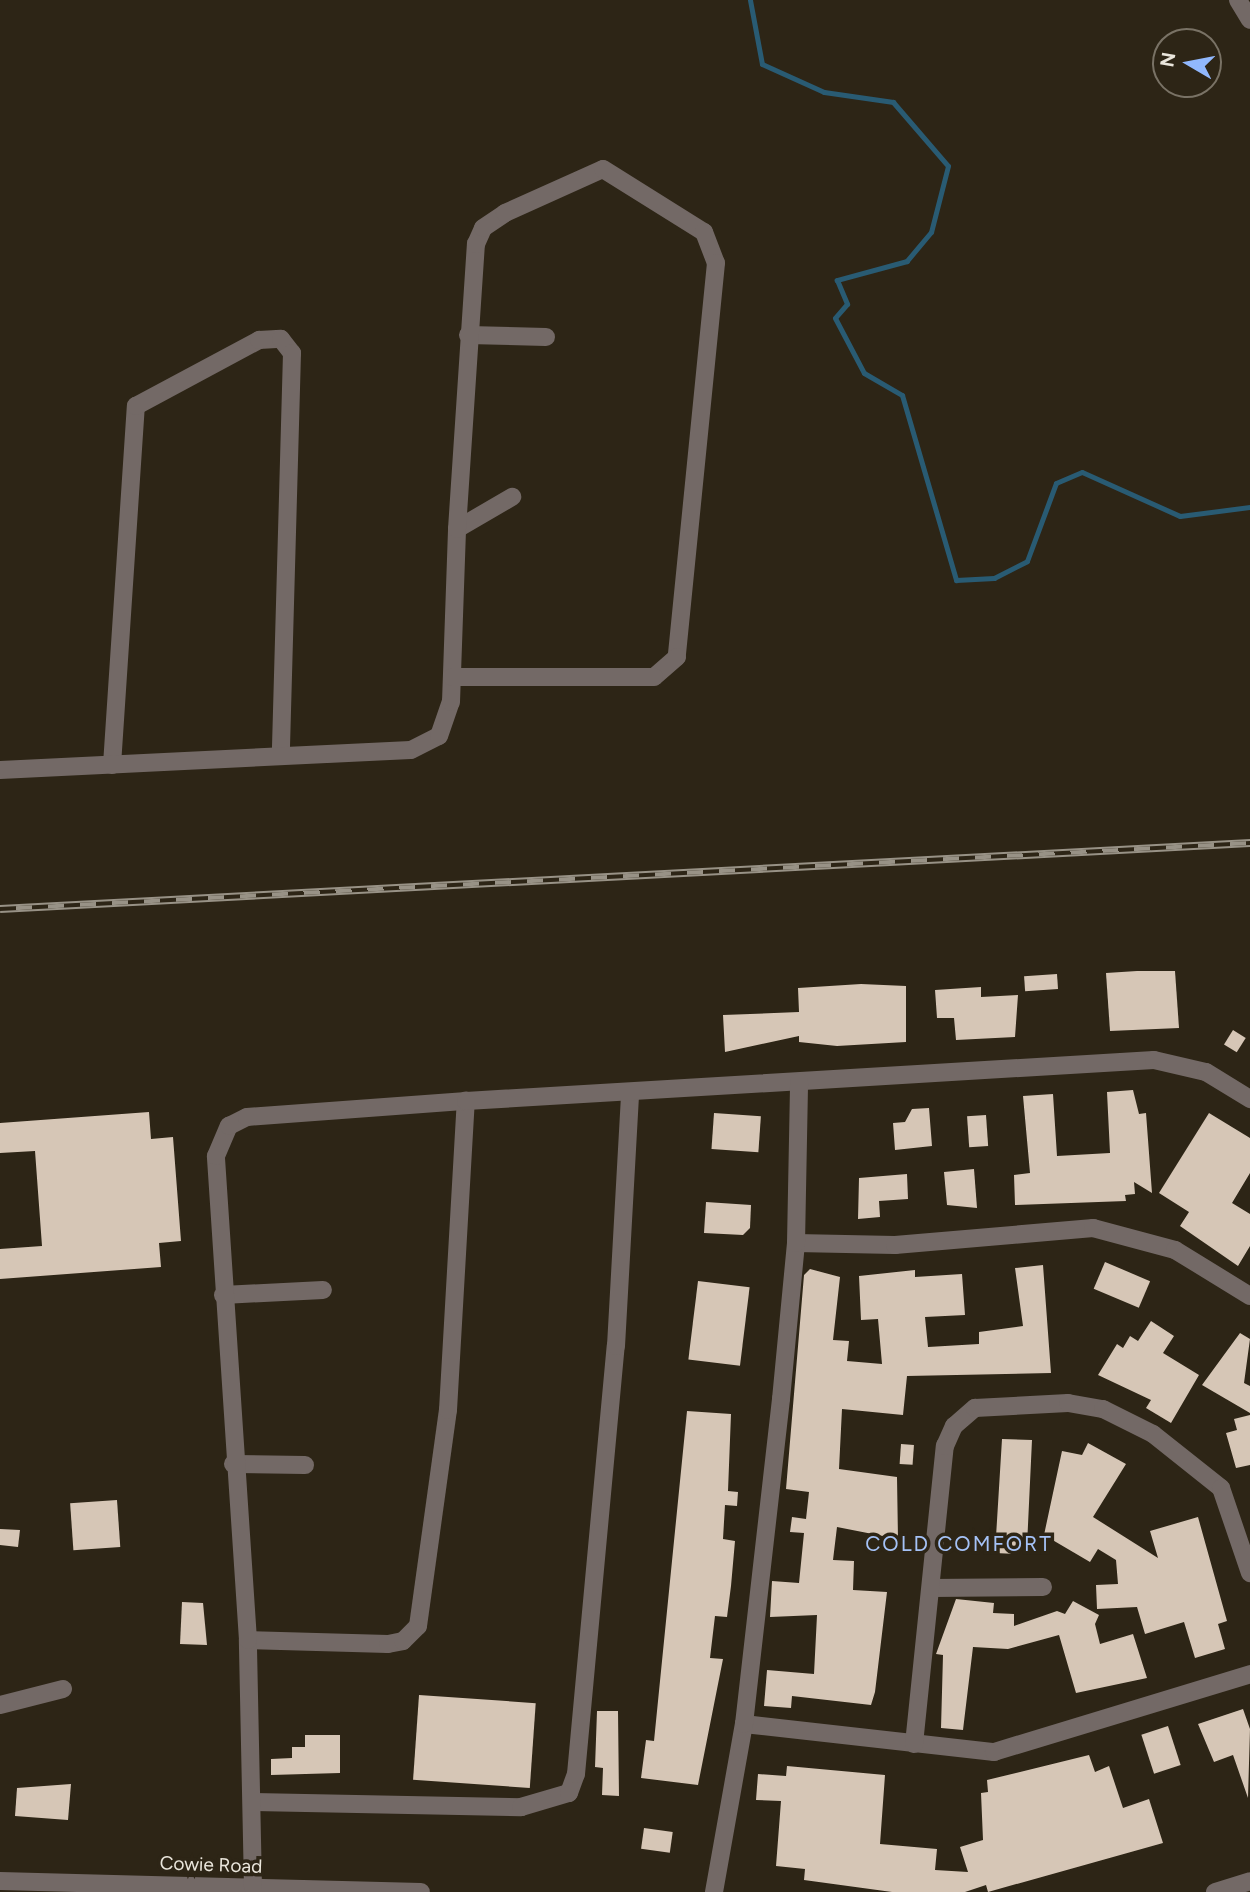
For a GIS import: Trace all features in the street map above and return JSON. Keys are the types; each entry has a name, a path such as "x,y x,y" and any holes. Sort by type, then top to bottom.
{"street":[{"path":"1238,0 1250,20"},
{"path":"0,770 411,750 439,736 452,677 468,335 483,228 591,170 615,174 704,232 713,245 677,657 654,677 452,677"},
{"path":"468,335 546,337"},
{"path":"112,765 136,406 259,340 281,340 292,353 281,756"},
{"path":"457,529 512,497"},
{"path":"253,1887 248,1640 233,1464 216,1156 229,1126 247,1117 466,1101 630,1094 1154,1060 1206,1072 1250,1099"},
{"path":"714,1892 744,1724 796,1243 799,1082"},
{"path":"253,1802 521,1807 569,1793 576,1773 616,1346 630,1094"},
{"path":"248,1640 388,1644 403,1641 418,1626 442,1475 466,1101"},
{"path":"796,1243 895,1245 1093,1228 1175,1250 1250,1296"},
{"path":"223,1295 323,1290"},
{"path":"914,1744 945,1446 954,1426 975,1408 1016,1403 1103,1409 1195,1463 1221,1488 1250,1573"},
{"path":"233,1464 305,1465"},
{"path":"931,1588 1043,1587"},
{"path":"744,1724 914,1744 1014,1749 1250,1674"},
{"path":"0,1705 63,1689"},
{"name":"Cowie Road","path":"0,1881 421,1892"},
{"path":"1215,1892 1250,1881"}],"building":[{"path":"1175,971 1179,1028 1110,1031 1106,973"},
{"path":"1057,974 1058,989 1025,991 1024,976"},
{"path":"861,984 906,986 906,1042 837,1046 799,1042 799,1036 725,1052 723,1015 799,1012 798,988"},
{"path":"981,987 981,997 1018,995 1015,1037 956,1040 954,1018 937,1018 935,990"},
{"path":"1233,1030 1246,1038 1237,1052 1224,1044"},
{"path":"1133,1090 1139,1114 1146,1113 1152,1193 1134,1182 1135,1194 1125,1195 1126,1201 1015,1205 1014,1175 1030,1173 1023,1096 1053,1094 1057,1156 1110,1153 1107,1092"},
{"path":"929,1108 932,1146 895,1150 893,1123 905,1122 912,1109"},
{"path":"149,1112 151,1139 173,1137 181,1241 159,1243 161,1267 0,1279 0,1249 42,1246 35,1151 0,1153 0,1123"},
{"path":"714,1113 761,1116 758,1152 711,1149"},
{"path":"1209,1113 1250,1138 1250,1173 1232,1203 1250,1214 1250,1246 1238,1266 1180,1226 1189,1212 1159,1193"},
{"path":"986,1115 988,1146 969,1147 967,1116"},
{"path":"974,1169 977,1208 947,1205 944,1172"},
{"path":"907,1174 908,1199 879,1201 880,1217 858,1219 859,1178"},
{"path":"706,1202 751,1205 750,1228 743,1235 704,1233"},
{"path":"1105,1262 1150,1281 1139,1308 1094,1289"},
{"path":"1043,1265 1051,1373 907,1376 903,1415 842,1409 839,1469 897,1477 898,1539 837,1527 833,1560 854,1561 853,1590 887,1592 875,1692 871,1705 792,1696 791,1708 764,1706 767,1670 814,1674 817,1615 770,1617 772,1581 799,1583 804,1533 790,1532 792,1517 806,1519 809,1492 786,1489 804,1275 810,1269 840,1277 833,1340 849,1341 847,1361 882,1364 878,1319 861,1320 859,1276 915,1270 915,1277 962,1274 965,1315 925,1317 928,1347 979,1344 979,1332 1023,1326 1015,1268"},
{"path":"698,1281 750,1287 740,1366 688,1359"},
{"path":"1151,1321 1174,1336 1163,1353 1199,1375 1171,1423 1146,1408 1151,1400 1098,1375 1117,1344 1123,1348 1130,1336 1138,1341"},
{"path":"1240,1333 1250,1339 1244,1383 1250,1386 1250,1413 1202,1385"},
{"path":"687,1411 731,1414 728,1491 738,1492 737,1506 725,1505 723,1539 735,1541 731,1586 727,1617 715,1616 710,1658 723,1659 698,1785 641,1778 646,1740 654,1741"},
{"path":"1250,1415 1250,1465 1236,1468 1226,1433 1237,1430 1234,1419"},
{"path":"1002,1439 1032,1440 1027,1546 1017,1546 1016,1554 995,1553"},
{"path":"1088,1443 1126,1464 1093,1517 1158,1558 1150,1531 1198,1517 1227,1621 1218,1624 1225,1649 1195,1658 1184,1622 1145,1634 1137,1607 1097,1609 1096,1585 1118,1584 1116,1560 1098,1549 1090,1562 1044,1535 1062,1451 1082,1455"},
{"path":"901,1444 914,1445 913,1465 900,1464"},
{"path":"117,1500 120,1547 73,1550 70,1503"},
{"path":"0,1529 20,1530 18,1547 0,1545"},
{"path":"956,1599 994,1603 993,1613 1014,1614 1014,1626 1057,1611 1065,1614 1073,1601 1099,1615 1095,1624 1100,1644 1133,1634 1147,1678 1076,1693 1059,1635 1008,1649 973,1647 963,1730 941,1728 943,1655 936,1654"},
{"path":"182,1602 203,1603 207,1645 180,1644"},
{"path":"419,1695 536,1703 530,1788 413,1780"},
{"path":"1243,1709 1250,1729 1248,1798 1233,1755 1214,1762 1198,1724"},
{"path":"597,1711 618,1711 619,1796 602,1795 603,1768 595,1767"},
{"path":"1168,1726 1181,1765 1154,1774 1141,1735"},
{"path":"305,1735 340,1735 340,1773 271,1775 271,1759 292,1758 292,1747 305,1747"},
{"path":"1089,1755 1095,1772 1109,1766 1123,1808 1149,1799 1163,1843 988,1892 986,1885 965,1892 892,1892 804,1880 805,1869 776,1866 781,1801 756,1800 758,1774 786,1776 787,1766 885,1775 880,1844 937,1849 935,1870 968,1872 960,1847 983,1840 981,1793 988,1792 987,1780"},
{"path":"71,1784 68,1820 15,1816 17,1788"},
{"path":"644,1828 673,1832 670,1853 641,1849"}],"waterway":[{"path":"750,0 762,64 824,92 893,102 948,166 931,232 907,261 837,280 847,304 835,318 864,373 902,395 956,580 994,578 1027,561 1056,483 1082,472 1180,516 1250,507"}],"railway":[{"path":"0,909 1250,843"}],"district":[{"name":"COLD COMFORT","path":"959,1544"}]}
